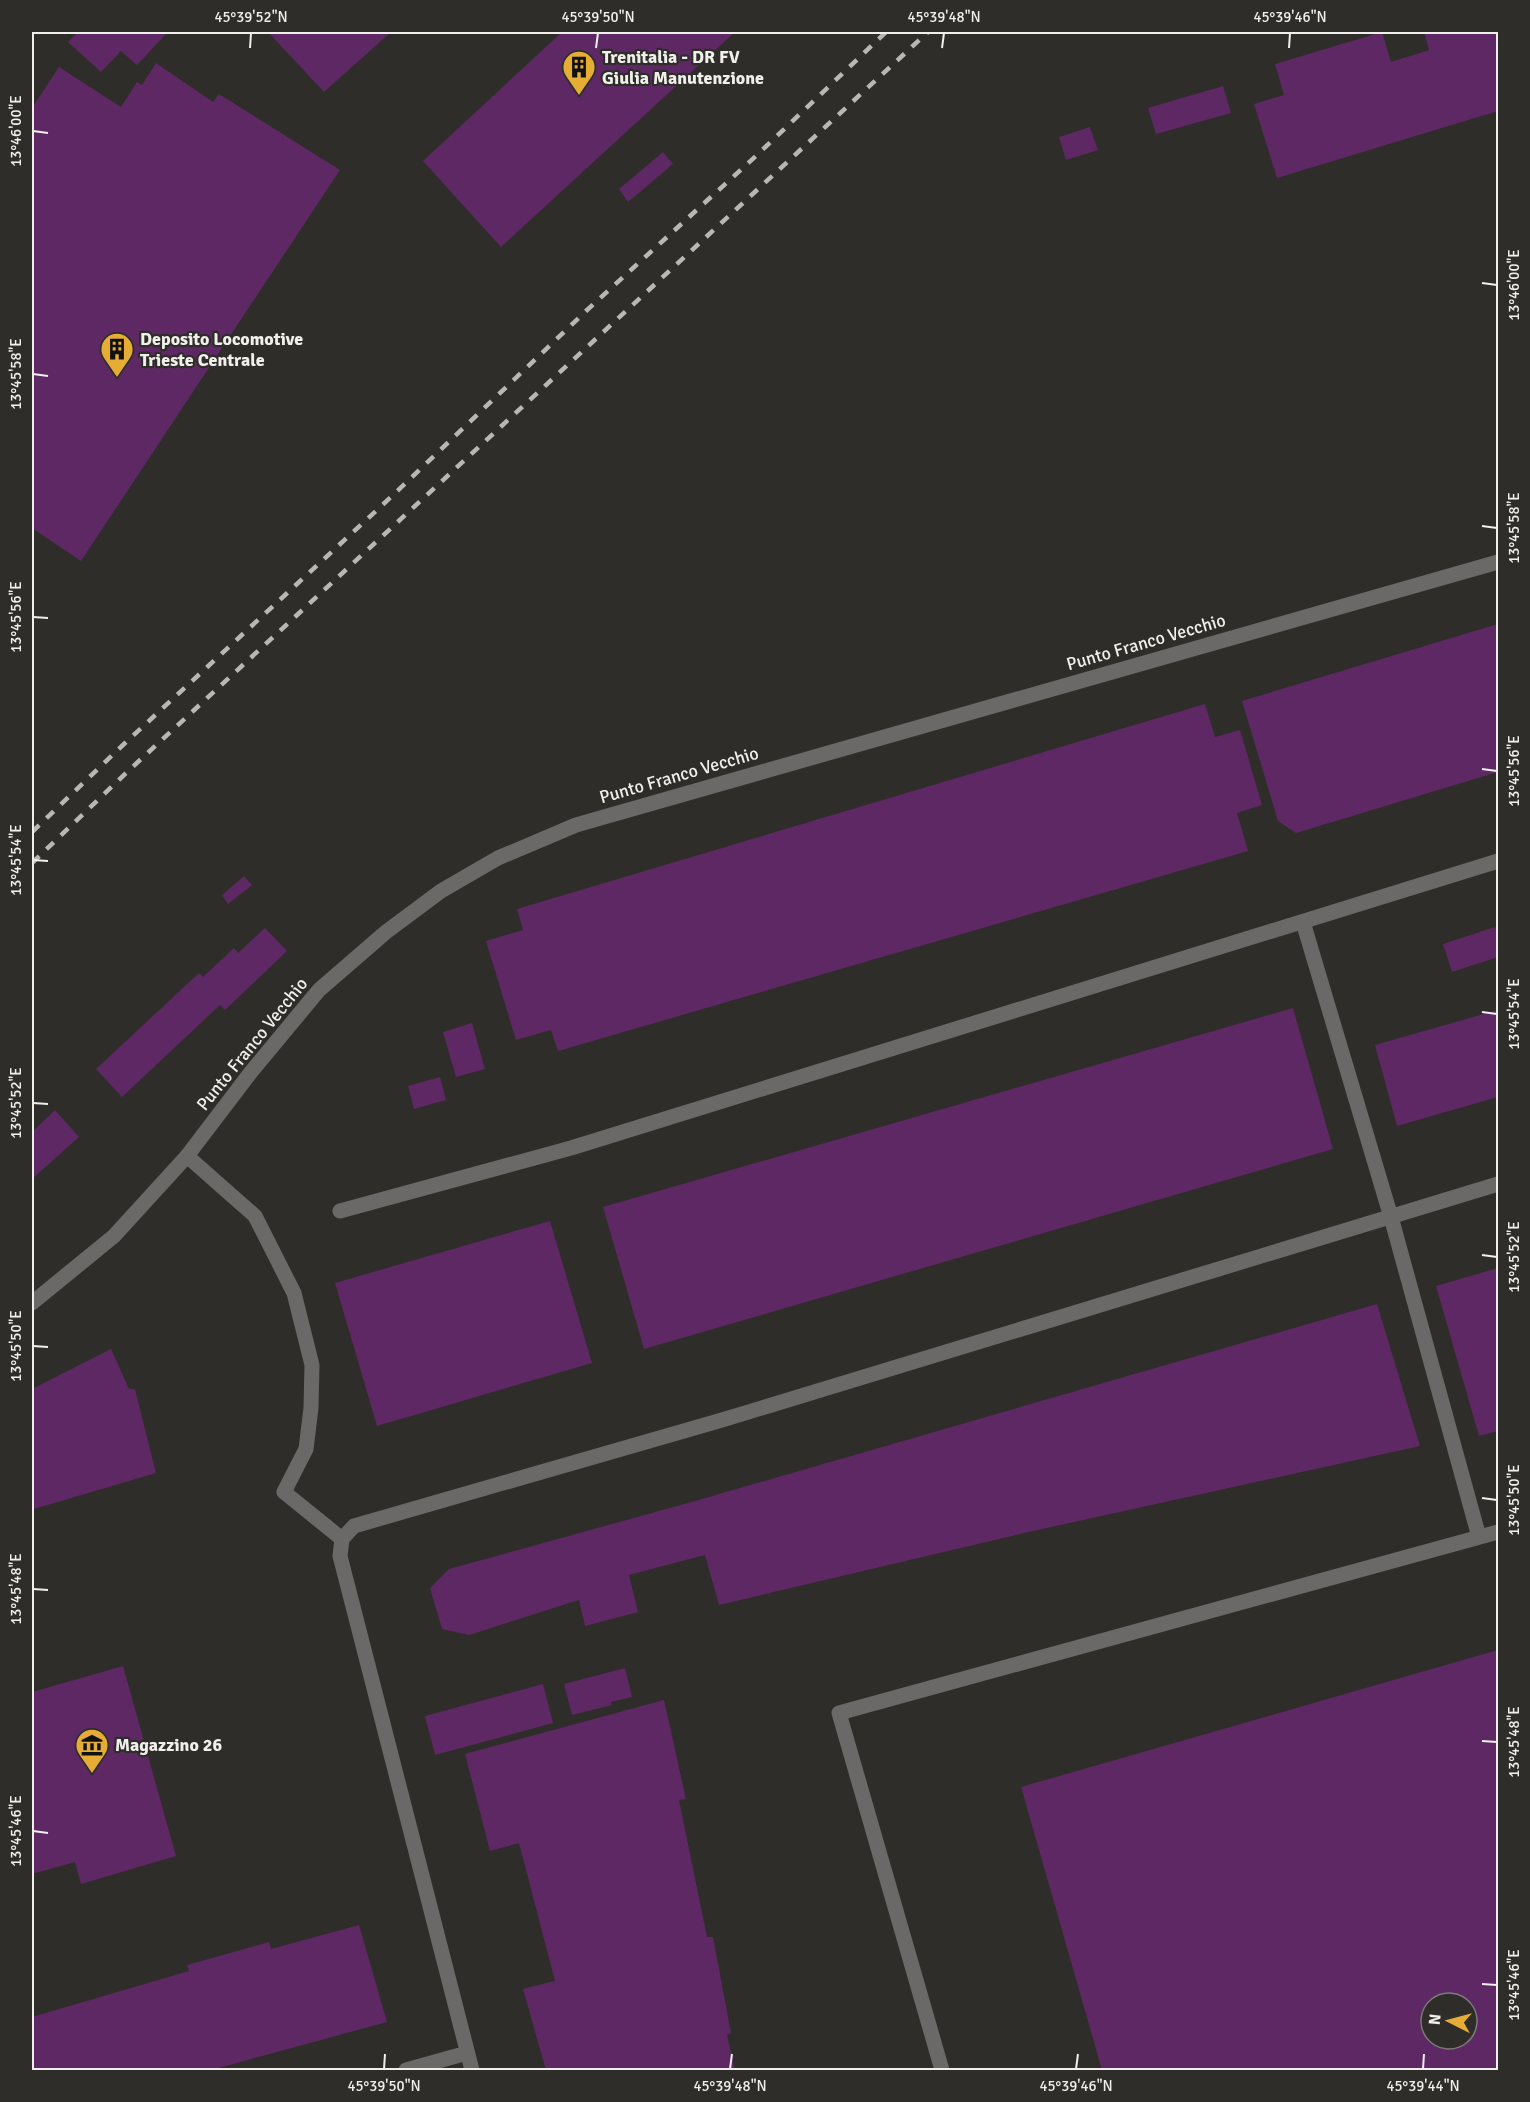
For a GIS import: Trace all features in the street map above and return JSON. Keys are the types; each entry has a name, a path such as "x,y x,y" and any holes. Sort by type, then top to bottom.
{"street":[{"name":"Punto Franco Vecchio","path":"32,1303 114,1236 187,1156 251,1072 319,990 386,932 441,891 498,858 576,825 1498,562"},
{"path":"340,1211 571,1148 1498,861"},
{"path":"1304,922 1391,1217 1479,1537"},
{"path":"187,1156 255,1216 294,1293 312,1365 311,1408 306,1449 284,1492 342,1539"},
{"path":"472,2070 340,1556 342,1539 354,1526 722,1420 1498,1184"},
{"path":"942,2070 839,1713 1498,1532"},
{"path":"406,2070 467,2053"}],"building":[{"path":"78,32 168,32 137,65 121,51 101,72 68,42"},
{"path":"268,32 391,32 324,92"},
{"name":"Trenitalia - DR FV Giulia Manutenzione","path":"562,32 735,32 501,247 423,161"},
{"path":"1382,32 1391,62 1429,50 1424,32 1498,32 1498,111 1277,178 1254,104 1284,95 1275,64"},
{"name":"Deposito Locomotive Trieste Centrale","path":"156,63 213,102 219,94 340,170 81,561 32,528 32,108 59,67 121,107 137,82 142,85"},
{"path":"1223,86 1231,113 1156,134 1148,108"},
{"path":"1090,127 1098,150 1066,160 1059,137"},
{"path":"663,152 673,164 628,202 619,189"},
{"path":"1498,624 1498,772 1296,833 1278,821 1242,701"},
{"path":"1205,704 1215,737 1240,730 1262,805 1237,813 1248,851 558,1051 551,1030 516,1040 486,941 523,930 517,909"},
{"path":"244,876 252,885 228,904 222,895"},
{"path":"1495,927 1498,938 1498,957 1452,972 1443,944"},
{"path":"265,928 287,951 225,1010 220,1005 122,1097 96,1069 199,973 203,977 234,948 238,953"},
{"path":"1293,1008 1333,1149 644,1349 603,1207"},
{"path":"1498,1010 1498,1097 1397,1126 1375,1045"},
{"path":"472,1023 485,1069 456,1077 443,1032"},
{"path":"440,1077 446,1100 414,1109 408,1086"},
{"path":"55,1110 79,1137 32,1179 32,1132"},
{"path":"550,1221 592,1363 377,1426 335,1283"},
{"path":"1498,1268 1498,1431 1479,1436 1436,1286"},
{"path":"1377,1304 1420,1446 1024,1533 719,1605 705,1555 629,1575 638,1612 585,1626 579,1600 469,1635 442,1629 430,1588 449,1569 688,1503"},
{"path":"111,1349 129,1389 135,1389 156,1473 34,1509 32,1500 32,1389"},
{"path":"1498,1650 1498,2070 1102,2070 1021,1787"},
{"name":"Magazzino 26","path":"123,1666 176,1856 81,1884 75,1862 32,1874 32,1692"},
{"path":"625,1668 632,1697 611,1702 612,1705 572,1715 564,1684"},
{"path":"543,1684 553,1723 435,1755 425,1716"},
{"path":"664,1700 686,1799 679,1800 707,1937 713,1937 731,2033 727,2035 735,2070 546,2070 523,1989 555,1981 519,1843 490,1851 465,1754"},
{"path":"359,1925 387,2022 211,2070 32,2070 32,2017 189,1971 187,1965 269,1942 271,1949"}],"railway":[{"path":"32,832 886,32"},
{"path":"32,863 126,773 928,32"}],"place":[{"name":"Trenitalia - DR FV Giulia Manutenzione","path":"579,96"},
{"name":"Deposito Locomotive Trieste Centrale","path":"117,378"},
{"name":"Magazzino 26","path":"92,1774"}]}
